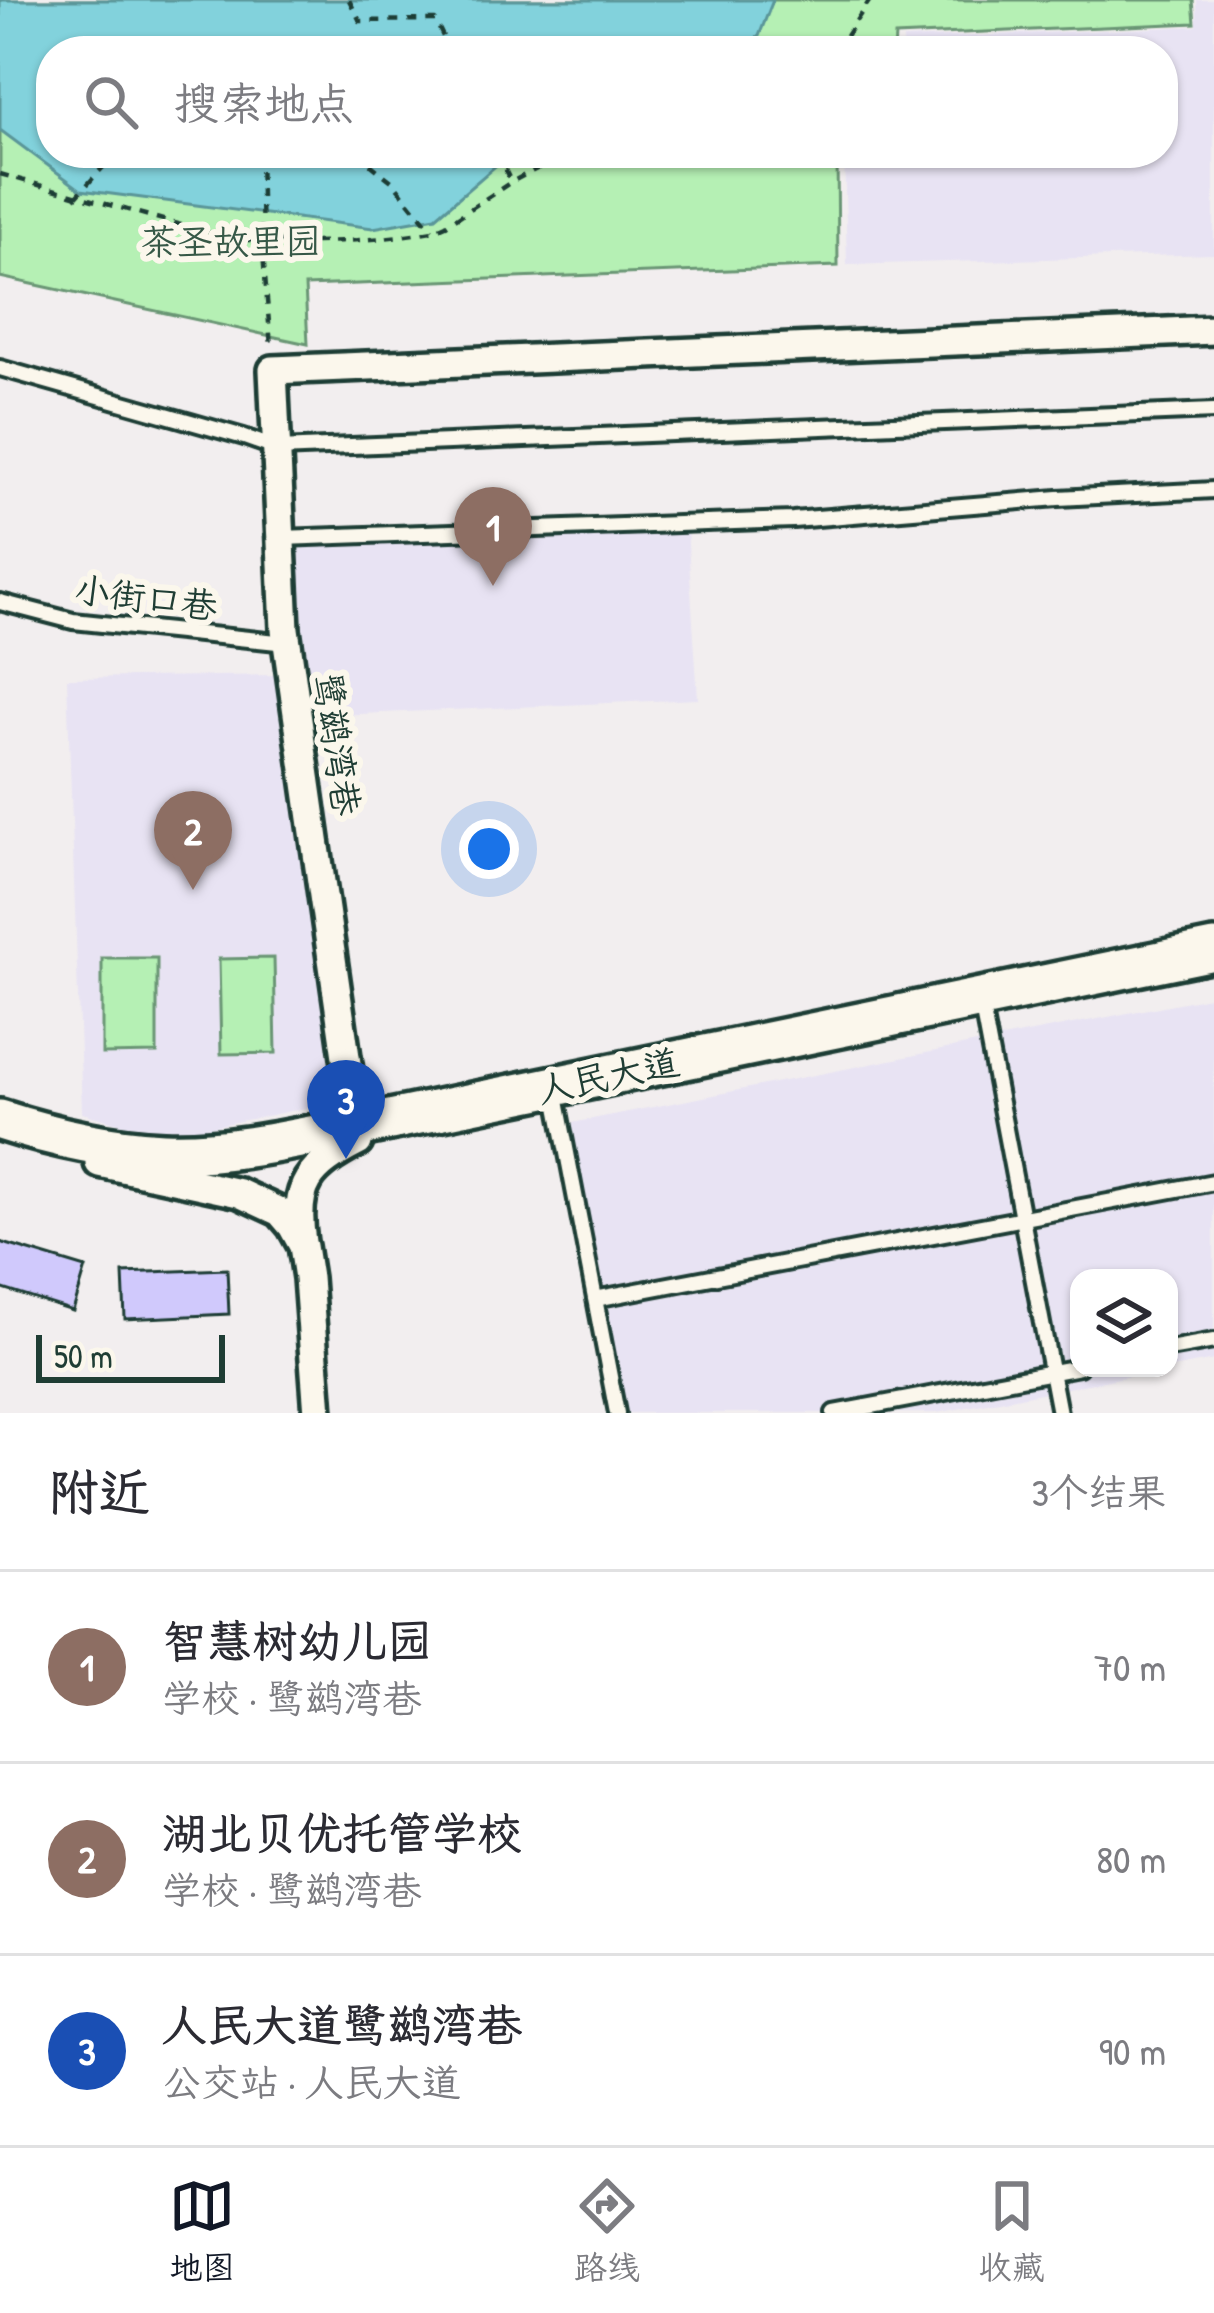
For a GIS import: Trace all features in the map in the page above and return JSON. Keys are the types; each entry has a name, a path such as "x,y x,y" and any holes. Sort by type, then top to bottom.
{"main road":[{"name":"人民大道","path":"0,1138 99,1163 167,1169 229,1165 1214,950"},
{"name":"人民大道","path":"0,1120 103,1147 167,1152 357,1134 557,1101 1214,966"}],"street":[{"path":"273,370 1214,330"},
{"name":"鹭鹚湾巷","path":"273,370 287,643 357,1134"},
{"path":"318,1413 298,1196 321,1163 357,1134"},
{"path":"99,1163 239,1193 280,1213 302,1246"}],"lane":[{"path":"0,368 278,449 1214,411"},
{"path":"281,538 794,520 1214,490"},
{"name":"小街口巷","path":"0,602 73,621 287,643"},
{"path":"983,1013 1059,1413"},
{"path":"557,1101 617,1413"},
{"path":"595,1299 1214,1182"},
{"path":"1178,1347 1214,1341"},
{"path":"834,1413 1070,1368"}],"path":[{"path":"349,0 360,21 435,20 443,36"},
{"path":"846,36 870,0"},
{"path":"75,198 102,168"},
{"path":"260,168 273,370"},
{"path":"375,168 393,182 432,231"},
{"path":"504,168 511,182"},
{"path":"0,174 227,238 337,242 432,231 539,168"}],"shaded area":[{"path":"1197,0 1214,0 1214,254 847,265 844,168 1178,168 1178,36 971,36 1197,26"},
{"path":"687,528 698,699 315,716 300,629 293,542"},
{"path":"280,675 341,1101 165,1136 82,1113 67,678"},
{"path":"1214,996 1214,1360 1178,1367 1178,1269 1070,1269 1070,1377 1125,1377 936,1413 621,1413 567,1124"}],"green space":[{"name":"茶圣故里园","path":"0,0 1193,0 1195,23 895,36 36,36 36,168 837,168 838,266 305,286 308,344 0,277"},
{"path":"102,958 157,958 157,1053 102,1054"},
{"path":"274,958 276,1053 221,1054 219,959"}],"water":[{"path":"0,0 773,0 759,36 36,36 36,157 0,130"},
{"path":"51,168 493,168 436,217 373,228 81,190"}],"building":[{"path":"0,1242 86,1268 73,1311 0,1288"},
{"path":"227,1269 229,1314 125,1319 123,1273"}],"place":[{"name":"智慧树幼儿园","path":"493,586"},
{"name":"湖北贝优托管学校","path":"193,890"},
{"name":"人民大道鹭鹚湾巷","path":"346,1159"}]}
